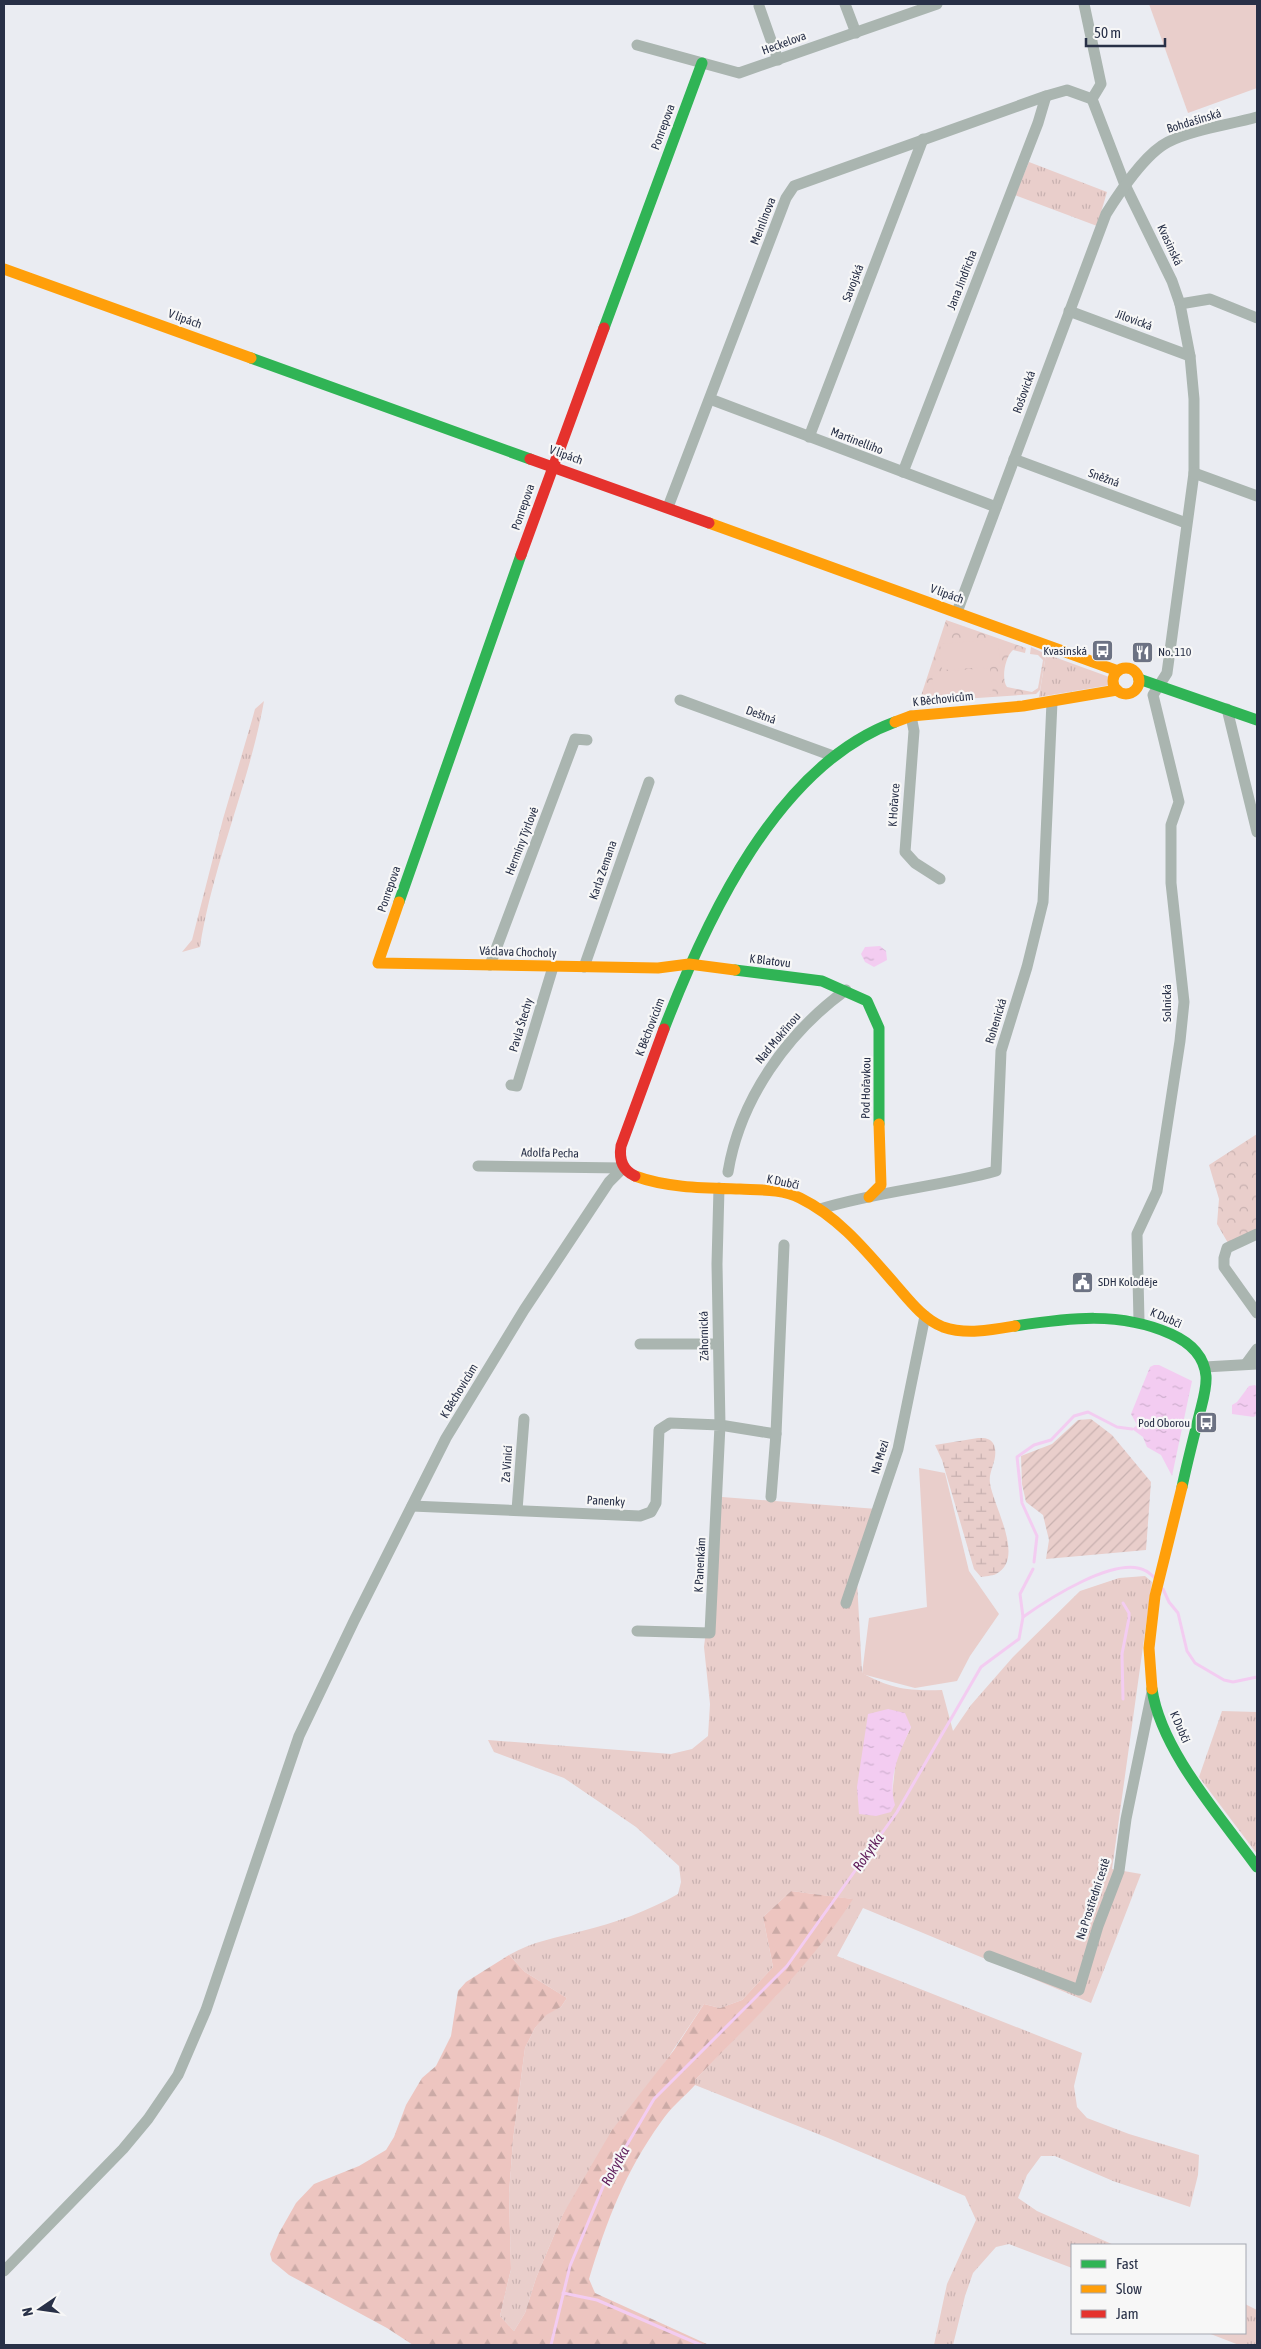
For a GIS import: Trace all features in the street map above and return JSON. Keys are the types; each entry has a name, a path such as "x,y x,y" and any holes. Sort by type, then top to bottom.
{"street":[{"path":"845,4 856,33"},
{"name":"Heckelova","path":"637,45 739,73 934,4"},
{"path":"1084,4 1101,84 1092,99"},
{"path":"759,6 778,60"},
{"name":"Ponrepova","path":"378,963 553,465 702,63"},
{"name":"Meinlinova","path":"668,508 790,190 800,182 1046,96 1067,90 1092,99"},
{"name":"Jana Jindřicha","path":"903,472 1038,123 1046,96"},
{"name":"Kvasinská","path":"1092,99 1125,185 1162,259 1180,304 1190,356 1194,399 1194,473 1167,672 1157,685"},
{"name":"Bohdašínská","path":"1125,185 1145,162 1167,142 1257,117"},
{"name":"Savojská","path":"810,437 923,139"},
{"name":"Rošovická","path":"957,612 1103,219 1125,185"},
{"name":"V lipách","path":"4,269 446,429 553,465 1118,670"},
{"path":"1180,304 1210,300 1257,318"},
{"name":"Jílovická","path":"1069,311 1190,356"},
{"name":"Martinelliho","path":"710,399 996,507"},
{"name":"Sněžná","path":"1014,459 1186,523"},
{"path":"1194,473 1257,496"},
{"path":"1129,668 1136,673 1138,682 1127,694 1117,690 1113,680 1118,670 1129,668"},
{"path":"1138,682 1157,685 1257,720"},
{"name":"Solnická","path":"1139,1321 1137,1234 1157,1191 1180,1041 1184,1002 1171,883 1172,824 1179,802 1155,707 1153,695 1157,685"},
{"name":"K Běchovicům","path":"4,2271 123,2149 148,2119 178,2075 206,2010 299,1736 375,1578 446,1438 524,1310 609,1182 623,1168 620,1153 624,1136 689,964 748,855 783,806 805,781 833,756 878,728 911,716 1052,702 1117,690"},
{"name":"Deštná","path":"680,700 833,756"},
{"name":"Rohenická","path":"820,1209 869,1197 967,1179 996,1171 1001,1051 1028,967 1043,902 1052,702"},
{"path":"1227,709 1257,832"},
{"name":"K Hořavce","path":"911,716 914,731 904,852 915,863 940,879"},
{"name":"Hermíny Týrlové","path":"490,965 575,739 587,740"},
{"name":"Karla Zemana","path":"584,967 649,782"},
{"name":"Václava Chocholy","path":"378,963 658,968"},
{"name":"K Blatovu","path":"658,968 689,964 822,981 846,990"},
{"name":"Pavla Štechy","path":"512,1085 517,1086 553,967"},
{"name":"Pod Hořavkou","path":"846,990 867,1001 879,1028 878,1111 882,1169 881,1185 869,1197"},
{"name":"Nad Mokřinou","path":"728,1172 732,1145 764,1074 815,1016 846,990"},
{"name":"Adolfa Pecha","path":"478,1166 623,1168"},
{"name":"K Dubči","path":"623,1168 632,1175 647,1180 720,1188 772,1191 796,1196 820,1209 856,1240 925,1316 942,1326 961,1331 982,1331 1083,1318 1139,1321 1188,1344 1199,1354 1207,1376 1164,1567 1155,1596 1149,1648 1152,1692 1163,1726 1181,1762 1257,1867"},
{"name":"Záhornická","path":"720,1188 717,1264 720,1425"},
{"path":"1257,1234 1227,1248 1224,1267 1257,1313"},
{"path":"771,1497 776,1434 784,1245"},
{"name":"Na Mezi","path":"846,1603 898,1449 925,1316"},
{"path":"640,1344 718,1344"},
{"path":"1205,1367 1252,1364 1257,1349"},
{"name":"Za Vinicí","path":"517,1510 524,1419"},
{"name":"Panenky","path":"412,1506 640,1516 652,1512 656,1503 659,1430 670,1423 720,1425"},
{"path":"720,1425 776,1434"},
{"name":"K Panenkám","path":"637,1631 710,1633 720,1425"},
{"name":"Na Prostřední cestě","path":"989,1956 1079,1990 1098,1926 1119,1871 1126,1819 1152,1692"}],"green space":[{"path":"1149,4 1257,4 1257,88 1188,113"},
{"path":"1029,162 1107,192 1097,226 1015,195"},
{"path":"946,620 1026,648 1025,653 1013,650 1010,653 1004,674 1007,687 1032,692 1038,688 1043,660 1038,655 1030,654 1031,647 1046,654 1040,690 1036,694 919,702"},
{"path":"998,639 1000,666 942,670 940,644"},
{"path":"1046,654 1112,678 1110,685 1039,697"},
{"path":"990,668 993,694 934,699 932,672"},
{"path":"264,701 250,763 213,885 200,947 182,952 192,940 223,819 255,709"},
{"path":"1257,1134 1257,1229 1228,1243 1217,1224 1219,1199 1209,1165"},
{"path":"1091,1419 1112,1435 1151,1482 1146,1550 1046,1559 1049,1540 1043,1515 1026,1502 1022,1484 1021,1456 1052,1444 1078,1420"},
{"path":"985,1438 994,1445 995,1455 990,1474 990,1483 1008,1545 1008,1557 1004,1567 996,1574 981,1577 974,1569 942,1460 935,1445"},
{"path":"919,1468 945,1473 969,1571 999,1614 970,1656 957,1681 915,1688 862,1674 869,1618 927,1607"},
{"path":"722,1497 877,1509 857,1581 862,1673 882,1683 901,1688 942,1690 953,1731 971,1705 1013,1657 1080,1591 1119,1578 1145,1576 1152,1582 1112,1869 1141,1874 1091,2003 863,1908 837,1956 1082,2053 1074,2086 1077,2107 1087,2118 1129,2134 1199,2155 1198,2175 1190,2207 1113,2181 1055,2156 1041,2156 1027,2175 1018,2198 1037,2211 1112,2244 1071,2244 1071,2268 1009,2244 996,2247 973,2273 965,2296 953,2345 934,2345 947,2284 976,2220 965,2196 828,2138 695,2085 695,2080 776,1996 852,1899 791,1891 763,1917 773,1967 742,2000 720,2008 704,2004 563,2214 536,2278 525,2313 514,2331 500,2316 511,2269 509,2194 513,2140 525,2048 535,2028 546,2014 561,2007 567,1998 525,1972 509,1955 536,1943 607,1924 643,1911 678,1894 681,1882 679,1866 636,1827 564,1778 494,1752 488,1740 671,1754 692,1749 708,1736 710,1704 704,1647","holes":["888,1709 911,1727 896,1759 892,1795"]},
{"path":"1222,1711 1257,1712 1257,1854 1199,1777"},
{"path":"791,1891 853,1899 799,1971 695,2080 695,2085 661,2122 637,2159 618,2197 589,2279 595,2293 709,2345 413,2345 387,2328 289,2275 272,2261 270,2254 279,2233 296,2203 314,2184 359,2166 386,2150 394,2137 406,2105 422,2078 436,2066 451,2036 458,1991 466,1982 509,1955 525,1972 567,1998 561,2007 546,2015 535,2028 525,2048 513,2140 509,2194 511,2269 500,2316 514,2331 525,2313 536,2278 563,2214 612,2130 674,2050 704,2004 720,2008 742,2000 773,1967 763,1917"},
{"path":"1246,2304 1257,2310 1257,2345 1239,2345 1211,2334 1246,2334"}],"water":[{"path":"880,946 886,951 887,960 874,967 865,962 861,954 865,947"},
{"path":"1159,1365 1192,1381 1172,1476 1161,1455 1147,1447 1143,1437 1132,1429 1137,1425 1131,1414 1150,1367"},
{"path":"1255,1385 1257,1387 1257,1414 1254,1417 1232,1414 1232,1405 1237,1402 1249,1386"},
{"path":"888,1709 905,1713 911,1727 896,1765 893,1785 895,1805 891,1812 876,1816 859,1814 857,1787 868,1714"}],"waterway":[{"path":"1034,1562 1037,1536 1022,1503 1017,1457 1034,1445 1051,1440 1074,1416 1088,1412 1117,1427 1132,1429"},
{"name":"Rokytka","path":"551,2345 570,2266 605,2182 654,2099 787,1966 897,1812 981,1667 1019,1639 1023,1617 1065,1590 1083,1581 1118,1569 1133,1567 1147,1572 1155,1578"},
{"path":"1023,1617 1020,1594 1033,1569"},
{"name":"Rokytka","path":"1163,1589 1169,1602 1178,1613 1187,1651 1195,1663 1224,1680 1233,1682 1257,1677"},
{"path":"1123,1603 1129,1613 1122,1654 1123,1699"},
{"path":"563,2293 597,2300 701,2345"}],"traffic: fast":[{"path":"604,328 702,63"},
{"path":"251,358 530,459"},
{"path":"399,902 521,555"},
{"path":"1139,679 1257,720"},
{"path":"664,1029 701,941 724,895 751,851 781,809 815,773 853,743 895,722"},
{"path":"735,970 822,981 867,1001 879,1028 879,1124"},
{"path":"1015,1326 1075,1319 1113,1319 1133,1322 1171,1334 1195,1350 1205,1368 1206,1386 1182,1487"},
{"path":"1152,1689 1167,1736 1180,1759 1210,1805 1257,1867"}],"traffic: slow":[{"path":"4,269 251,358"},
{"path":"709,523 1118,671"},
{"path":"1126,668 1135,672 1139,681 1135,690 1126,694 1117,690 1113,681 1117,672 1126,668"},
{"path":"895,722 911,716 1023,706 1117,690"},
{"path":"399,902 378,963 658,968 689,964 735,970"},
{"path":"869,1197 881,1185 879,1124"},
{"path":"635,1176 674,1185 701,1188 771,1190 793,1195 814,1206 840,1225 917,1308 936,1324 961,1331 1015,1326"},
{"path":"1152,1689 1149,1648 1155,1596 1182,1487"}],"traffic: jam":[{"path":"521,555 604,328"},
{"path":"530,459 709,523"},
{"path":"635,1176 627,1171 622,1164 621,1146 664,1029"}],"place":[{"name":"Kvasinská","path":"1103,651"},
{"name":"No. 110","path":"1142,652"},
{"name":"SDH Koloděje","path":"1082,1282"},
{"name":"Pod Oborou","path":"1206,1423"}]}
